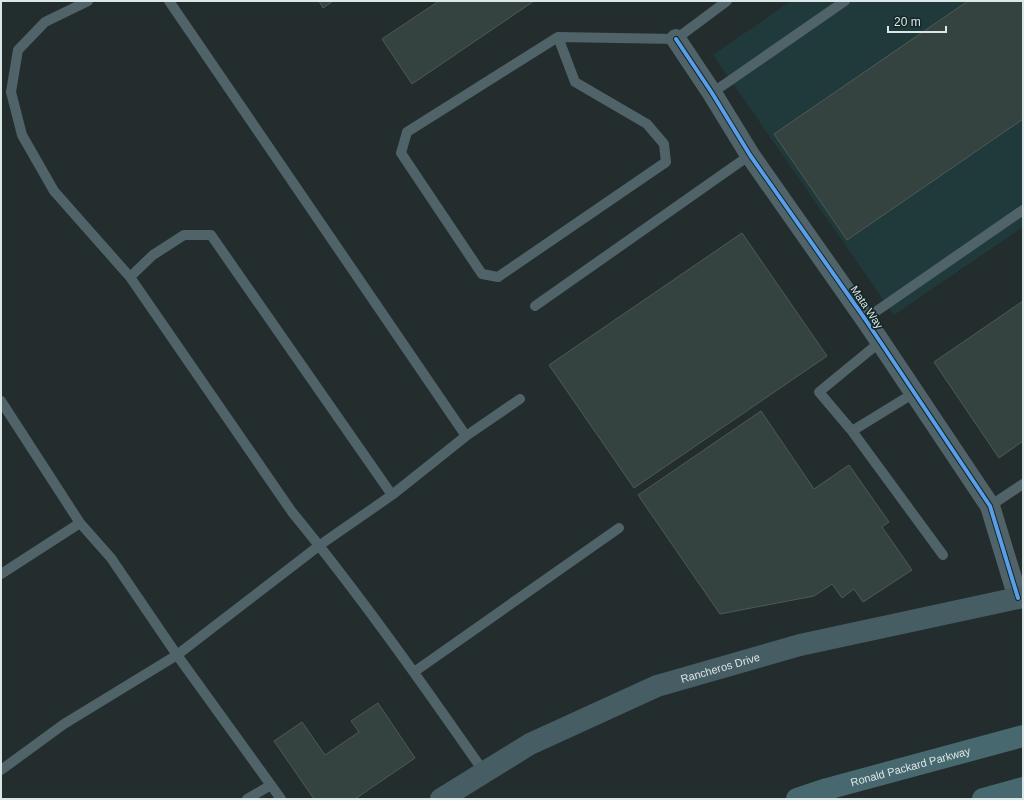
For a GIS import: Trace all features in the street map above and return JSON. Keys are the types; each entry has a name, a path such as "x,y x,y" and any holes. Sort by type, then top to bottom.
{"highway":[{"name":"Ronald Packard Parkway","path":"797,799 827,789 1023,736"},
{"path":"983,799 1023,788"}],"main road":[{"name":"Rancheros Drive","path":"441,799 530,744 657,686 800,645 1021,597"}],"street":[{"name":"Mata Way","path":"676,39 712,92 750,155 865,319 990,506 1021,597"}],"lane":[{"path":"88,1 45,22 18,50 11,92 22,135 54,191 130,277 292,512 320,546 414,672 484,772"},
{"path":"169,1 466,436"},
{"path":"558,36 575,82 647,124 664,144 666,162 498,277 482,274 401,152 407,132 558,36 676,39 727,1"},
{"path":"712,92 845,1"},
{"path":"535,306 750,155"},
{"path":"865,319 1023,210"},
{"path":"130,277 152,255 184,235 211,235 392,495"},
{"path":"880,342 819,392 852,431 942,555"},
{"path":"852,431 914,393"},
{"path":"1,770 64,724 177,655 320,546 392,495 466,436 520,399"},
{"path":"1,401 80,523 111,558 177,655 281,799"},
{"path":"990,506 1023,484"},
{"path":"1,574 80,523"},
{"path":"414,672 619,528"},
{"path":"247,799 271,785"}],"shaded area":[{"path":"791,1 1023,1 1023,227 894,315 713,55"}],"building":[{"path":"319,1 333,1 323,8"},
{"path":"439,1 534,1 412,84 382,39"},
{"path":"968,1 1023,1 1023,119 847,240 774,134"},
{"path":"742,233 827,356 634,488 549,365"},
{"path":"1023,301 1023,441 999,458 934,362"},
{"path":"761,411 814,489 849,465 889,522 882,527 912,570 863,602 854,589 842,598 832,584 814,596 720,614 638,495"},
{"path":"378,703 415,758 355,799 314,799 274,741 302,722 325,755 359,732 351,721"}],"cycle path":[{"path":"676,39 712,93 750,155 865,319 990,506 1018,598"}]}
